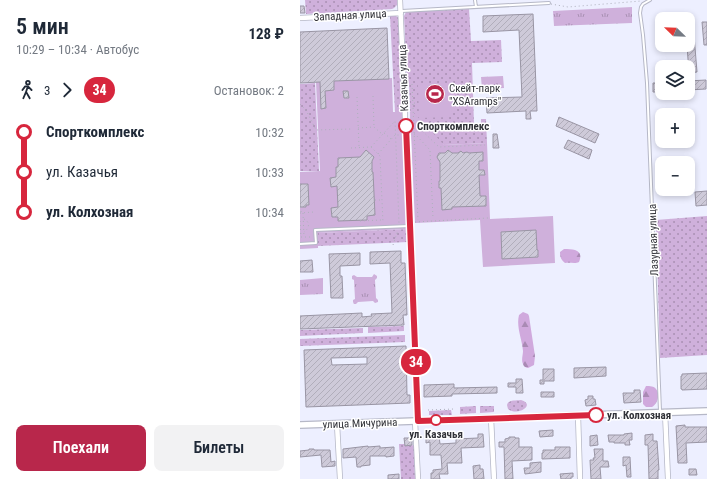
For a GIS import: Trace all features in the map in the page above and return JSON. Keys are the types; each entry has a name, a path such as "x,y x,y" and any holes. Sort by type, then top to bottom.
{"street":[{"name":"Казачья улица","path":"400,0 410,224 418,479"},
{"name":"Западная улица","path":"300,18 401,12"},
{"name":"улица Мичурина","path":"300,425 707,411"},
{"name":"Лазурная улица","path":"663,412 668,479"},
{"path":"578,415 580,479"},
{"path":"491,418 494,479"},
{"path":"337,424 340,479"}],"lane":[{"path":"475,0 476,8"},
{"name":"Лазурная улица","path":"649,0 643,4 640,14 647,83 663,412"},
{"name":"Западная улица","path":"401,12 549,3"},
{"path":"300,244 316,243 315,230 399,226 410,224"}],"path":[{"path":"549,3 568,7 649,0"},
{"path":"412,84 418,220"},
{"path":"373,96 374,127"},
{"path":"357,97 359,148"},
{"path":"413,103 418,103"},
{"path":"300,104 306,110 316,130 351,129"},
{"path":"351,148 371,147 395,121 399,226 394,245"},
{"path":"414,122 439,147 485,145"},
{"path":"358,128 374,127 391,140"},
{"path":"414,134 430,150 433,219"},
{"path":"378,154 395,135"},
{"path":"371,147 380,156 383,227"},
{"path":"375,200 382,200"},
{"path":"301,207 304,237"},
{"path":"301,213 314,212"},
{"path":"303,218 307,220 309,225 308,229 304,232"},
{"path":"410,224 488,218"},
{"path":"360,226 360,221 383,220"},
{"path":"300,221 300,237 316,236"},
{"path":"428,410 454,409"}],"green space":[{"path":"305,0 397,0 397,5 392,9 306,14"},
{"path":"632,7 632,23 554,26 553,11"},
{"path":"469,9 471,41 501,40 502,62 472,63 474,124 481,124 481,119 486,119 487,143 444,145 411,131 404,16 406,12"},
{"path":"390,16 396,16 399,18 402,112 395,112"},
{"path":"503,76 504,88 482,89 481,77"},
{"path":"392,78 393,112 402,112 407,229 318,233 318,248 300,249 300,172 320,171 316,82"},
{"path":"315,83 319,171 300,171 300,84"},
{"name":"Скейт-парк \"XSAramps\"","path":"451,83 452,117 419,118 418,85"},
{"path":"410,112 413,112 444,145 487,143 490,219 553,216 555,263 483,267 480,220 415,223"},
{"path":"707,216 707,355 660,358 656,220"},
{"path":"407,229 408,242 318,246 318,233"},
{"path":"564,249 577,251 580,255 579,262 565,263 560,255 560,252"},
{"path":"374,274 377,276 375,280 376,298 378,302 358,302 354,304 354,280 352,279 352,276 372,277"},
{"path":"323,278 323,294 300,295 300,280"},
{"path":"523,312 529,316 535,356 534,365 528,368 524,366 522,362 523,351 518,324 519,315"},
{"path":"404,326 404,331 368,333 368,327"},
{"path":"363,328 363,333 300,336 300,330"},
{"path":"405,335 405,342 300,346 300,339"},
{"path":"646,386 654,387 658,394 658,399 652,407 646,407 643,404 643,392"},
{"path":"521,400 527,404 524,409 517,412 508,409 507,405 509,402"},
{"path":"476,406 476,413 460,414 460,407"},
{"path":"480,406 494,406 494,412 480,413"},
{"path":"451,410 452,415 429,415 429,411"},
{"path":"399,444 405,444 405,446 414,445 415,479 401,479"}],"building":[{"path":"300,6 304,6 305,13 300,13"},
{"path":"533,14 537,111 530,111 531,119 526,119 526,111 487,113 486,98 522,97 519,30 483,32 483,16"},
{"path":"702,22 707,22 707,45 704,45"},
{"path":"387,28 389,79 334,81 334,90 325,91 326,108 321,109 320,82 300,83 300,32"},
{"path":"695,48 697,72 695,72 695,60 688,60 688,52 695,52"},
{"path":"706,80 706,89 695,90 695,81"},
{"path":"653,83 655,83 655,92 653,92"},
{"path":"343,91 348,91 349,98 344,98"},
{"path":"559,117 599,134 595,143 556,126"},
{"path":"493,134 497,134 499,148 493,148"},
{"path":"568,140 592,150 589,159 564,148"},
{"path":"366,150 374,157 372,161 372,172 375,215 367,216 367,220 338,221 338,217 332,217 331,208 338,207 337,186 331,187 330,178 336,177 338,158 360,157"},
{"path":"448,150 452,153 458,153 461,151 463,153 483,152 483,161 479,161 479,170 484,170 485,175 479,175 480,196 486,196 486,206 452,207 452,209 442,210 441,188 439,188 440,162 437,157 439,153 445,153"},
{"path":"300,184 308,184 309,205 306,205 306,207 300,207"},
{"path":"707,191 707,205 696,206 695,192"},
{"path":"536,230 538,257 502,259 501,232"},
{"path":"401,251 401,263 405,263 407,315 403,315 404,325 300,329 300,316 362,313 362,317 372,316 371,314 392,313 390,263 370,264 370,252"},
{"path":"360,253 360,265 340,266 343,298 331,298 329,254"},
{"path":"312,260 313,272 300,272 300,261"},
{"path":"406,346 407,395 410,395 410,403 306,407 304,350","holes":["367,357 367,364 332,365 331,358"]},
{"path":"606,367 606,376 574,378 574,368"},
{"path":"543,369 554,369 554,381 544,381 544,384 540,384 540,380 543,380"},
{"path":"707,373 707,389 681,389 682,374"},
{"path":"516,379 522,379 523,393 516,393 516,387 508,387 508,383 516,383"},
{"path":"454,384 454,388 497,387 497,393 452,394 452,396 424,397 424,385"},
{"path":"634,390 640,390 641,402 624,403 623,393 634,393"},
{"path":"541,392 554,392 554,397 541,397"},
{"path":"588,396 593,396 596,405 586,406 585,400 588,399"},
{"path":"685,425 685,427 707,427 707,442 686,443 687,463 678,463 676,426"},
{"path":"553,430 553,436 540,437 539,431"},
{"path":"632,433 632,440 629,440 630,445 625,445 625,443 609,442 608,435 624,435"},
{"path":"478,434 483,434 484,447 461,448 462,463 447,463 448,474 439,474 440,479 431,479 431,473 433,473 433,470 442,469 441,455 430,455 430,442 426,443 426,437 439,436 440,444 456,443 456,439 478,438"},
{"path":"653,434 653,441 657,441 659,470 658,479 649,479 648,445 645,445 645,435"},
{"path":"597,435 598,445 590,446 590,436"},
{"path":"509,437 519,438 519,447 532,447 532,460 512,461 513,479 505,479 504,447 499,447 499,442 505,442 505,439"},
{"path":"404,438 412,438 412,445 405,446"},
{"path":"380,446 380,448 394,447 394,456 370,456 370,465 361,467 357,467 356,457 343,458 343,449"},
{"path":"555,447 570,447 570,458 542,459 543,450 555,450"},
{"path":"309,449 330,450 331,462 335,461 335,466 322,467 321,455 300,457 300,451"},
{"path":"594,449 603,449 603,461 608,461 609,467 600,467 601,479 591,479 590,460 594,460 593,458 595,458"},
{"path":"623,457 630,457 631,477 627,477 626,465 623,466"},
{"path":"541,462 541,472 525,474 524,468 530,468 530,463"},
{"path":"480,465 480,469 483,469 484,479 474,479 473,466"},
{"path":"689,469 696,469 697,475 689,475"},
{"path":"573,473 573,477 571,477 571,479 561,479 560,474"},
{"path":"399,474 399,479 388,479 388,475"}],"bus line":[{"name":"34","path":"406,126 418,421 596,415"}],"place":[{"name":"Скейт-парк \"XSAramps\"","path":"435,94"},
{"name":"Спорткомплекс","path":"406,126"},
{"name":"ул. Колхозная","path":"596,415"},
{"name":"ул. Казачья","path":"436,420"}]}
